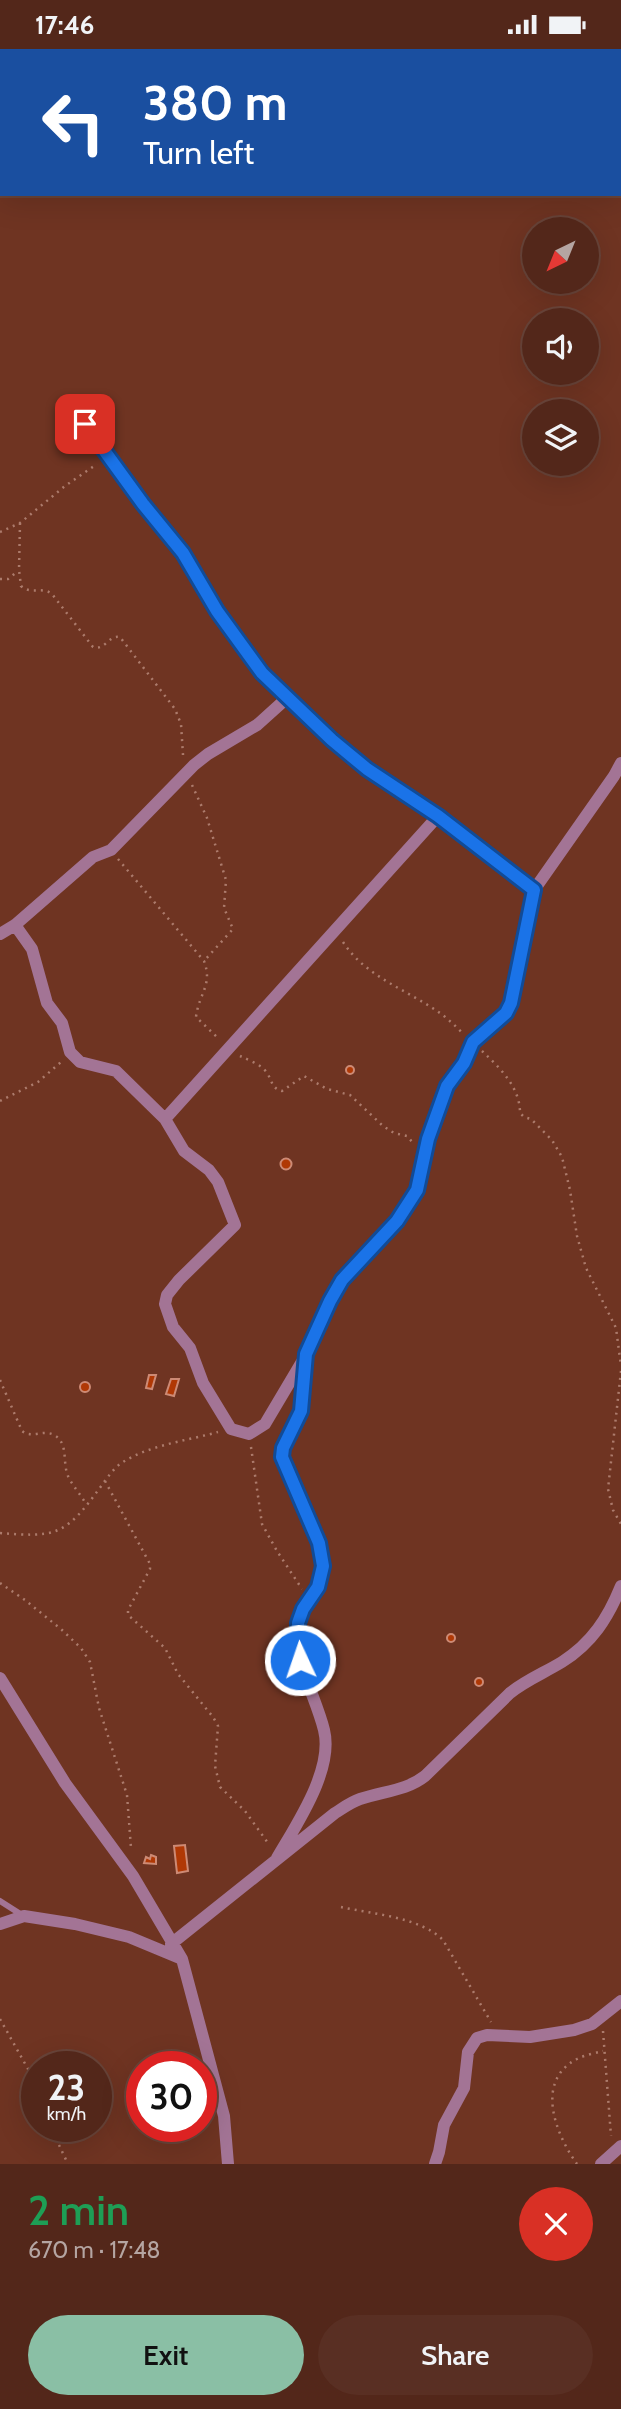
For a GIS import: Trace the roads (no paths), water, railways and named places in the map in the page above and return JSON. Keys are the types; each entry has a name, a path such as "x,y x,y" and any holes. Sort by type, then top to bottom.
{"street":[{"path":"75,411 177,545 217,611 255,663 287,698 367,769 438,816 534,890"},
{"path":"0,933 15,925 93,857 111,850 186,772 208,754 257,725 287,698"},
{"path":"15,925 32,949 47,1003 61,1023 70,1052 80,1062 116,1071 165,1119 184,1151 213,1175 235,1225 179,1280 167,1295 165,1304 173,1327 190,1348 203,1383 222,1417 231,1429 249,1434 258,1430 270,1417 306,1354 342,1280 397,1221 417,1190 425,1161 424,1154 447,1086 464,1063 473,1042 506,1013 511,1003 534,890 621,763"},
{"path":"165,1119 438,816"},
{"path":"277,1858 304,1810 317,1782 325,1755 324,1731 300,1660 298,1623 299,1616 318,1587 323,1556 282,1457 283,1448 301,1411 306,1354"},
{"path":"171,1944 277,1858 348,1805 415,1784 510,1693 561,1662 593,1637 609,1615 621,1586"},
{"path":"0,1678 65,1783 132,1876 182,1959 223,2116 228,2164"},
{"path":"0,1924 23,1916 75,1924 129,1937 182,1959"},
{"path":"435,2164 444,2125 464,2088 468,2052 478,2038 487,2035 530,2037 574,2030 592,2024 621,2001"},
{"path":"601,2164 617,2150"}],"lane":[{"path":"0,1901 23,1916"}]}
